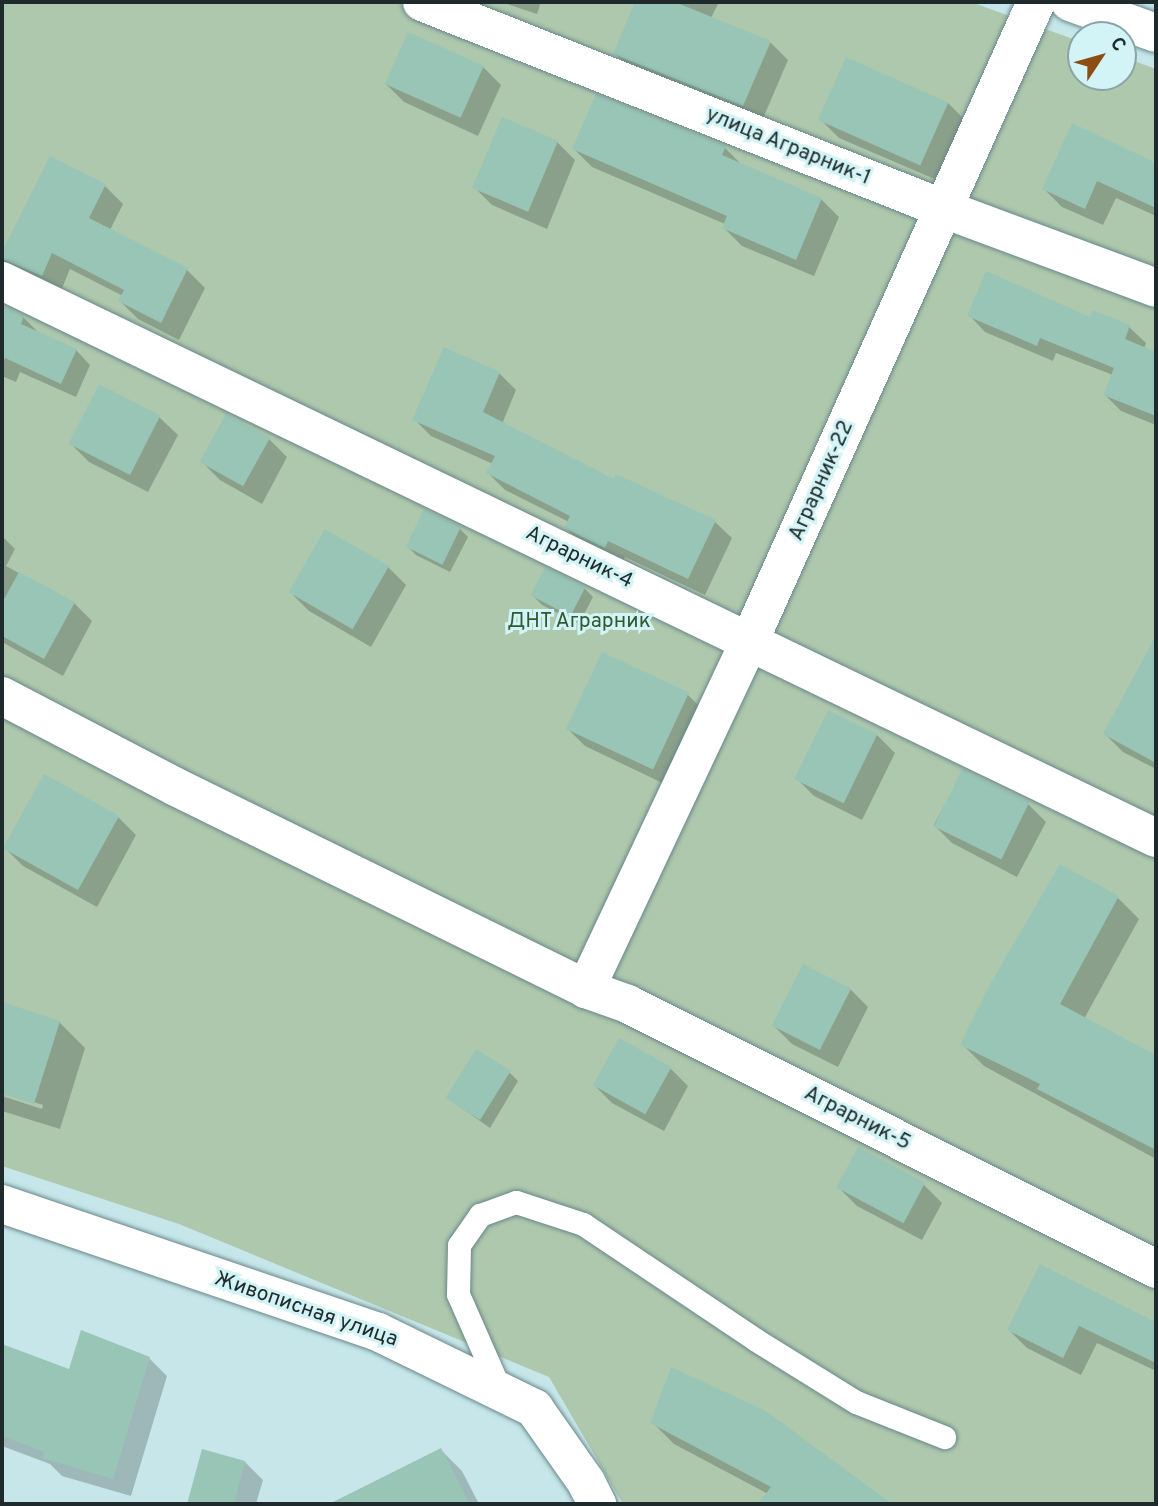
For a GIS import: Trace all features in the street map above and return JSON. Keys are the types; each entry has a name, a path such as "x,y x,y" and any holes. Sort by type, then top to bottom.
{"street":[{"name":"улица Аграрник-1","path":"422,2 944,209 1156,288"},
{"name":"Аграрник-22","path":"593,973 750,640 1036,2"},
{"path":"1070,2 1156,33"},
{"name":"Аграрник-4","path":"2,281 1156,838"},
{"name":"Аграрник-5","path":"2,696 176,787 593,973 628,1004 1156,1269"},
{"name":"Живописная улица","path":"2,1204 378,1332 534,1408 586,1482 597,1504"}],"lane":[{"path":"501,1392 458,1294 459,1245 480,1215 516,1202 583,1224 756,1340 856,1402 944,1437"}],"green space":[{"name":"ДНТ Аграрник","path":"2,2 971,2 1067,37 1067,91 1137,91 1137,62 1156,69 1156,1504 623,1504 549,1377 179,1224 2,1166"}],"building":[{"path":"635,2 675,2 771,41 743,106 613,54"},
{"path":"408,32 484,66 461,118 385,84"},
{"path":"846,57 948,103 920,166 818,120"},
{"path":"596,94 726,146 722,155 822,198 796,260 722,228 727,216 572,149"},
{"path":"502,117 558,141 528,212 472,188"},
{"path":"1072,123 1156,163 1156,208 1097,181 1085,209 1042,189"},
{"path":"50,156 106,184 89,218 188,268 161,323 118,301 124,290 52,253 42,276 2,259 2,252"},
{"path":"986,271 1090,317 1093,310 1130,325 1125,339 1156,352 1156,416 1103,395 1114,368 1040,338 1037,346 967,316"},
{"path":"2,305 24,316 21,324 77,349 61,384 5,358 2,366"},
{"path":"444,347 500,372 483,412 614,479 616,474 716,520 688,579 608,541 605,548 564,528 570,516 486,473 495,456 412,420"},
{"path":"99,384 160,415 130,475 69,444"},
{"path":"226,414 270,438 243,486 199,462"},
{"path":"424,509 461,527 442,565 406,547"},
{"path":"325,529 389,566 353,629 288,592"},
{"path":"545,567 585,587 571,616 530,596"},
{"path":"19,572 75,602 44,659 2,636 2,603"},
{"path":"1156,635 1156,763 1103,734"},
{"path":"602,652 689,693 653,770 566,729"},
{"path":"828,710 877,734 844,803 794,779"},
{"path":"962,769 1029,802 1001,859 934,827"},
{"path":"44,774 119,816 78,890 3,848"},
{"path":"1060,864 1119,896 1060,1004 1156,1055 1156,1150 1037,1089 1040,1084 960,1045 992,981"},
{"path":"803,964 851,989 820,1050 772,1025"},
{"path":"2,1002 60,1021 34,1104 2,1094"},
{"path":"619,1038 671,1067 645,1114 593,1085"},
{"path":"476,1049 511,1071 480,1120 445,1098"},
{"path":"858,1147 925,1183 904,1223 836,1188"},
{"path":"1040,1264 1156,1322 1156,1363 1079,1326 1063,1358 1007,1330"},
{"path":"81,1330 150,1357 113,1479 42,1458 44,1452 2,1436 2,1344 69,1369"},
{"path":"671,1367 766,1411 892,1504 758,1504 771,1487 650,1423"},
{"path":"441,1448 470,1504 329,1504"},
{"path":"202,1449 245,1461 234,1504 187,1504"}]}
